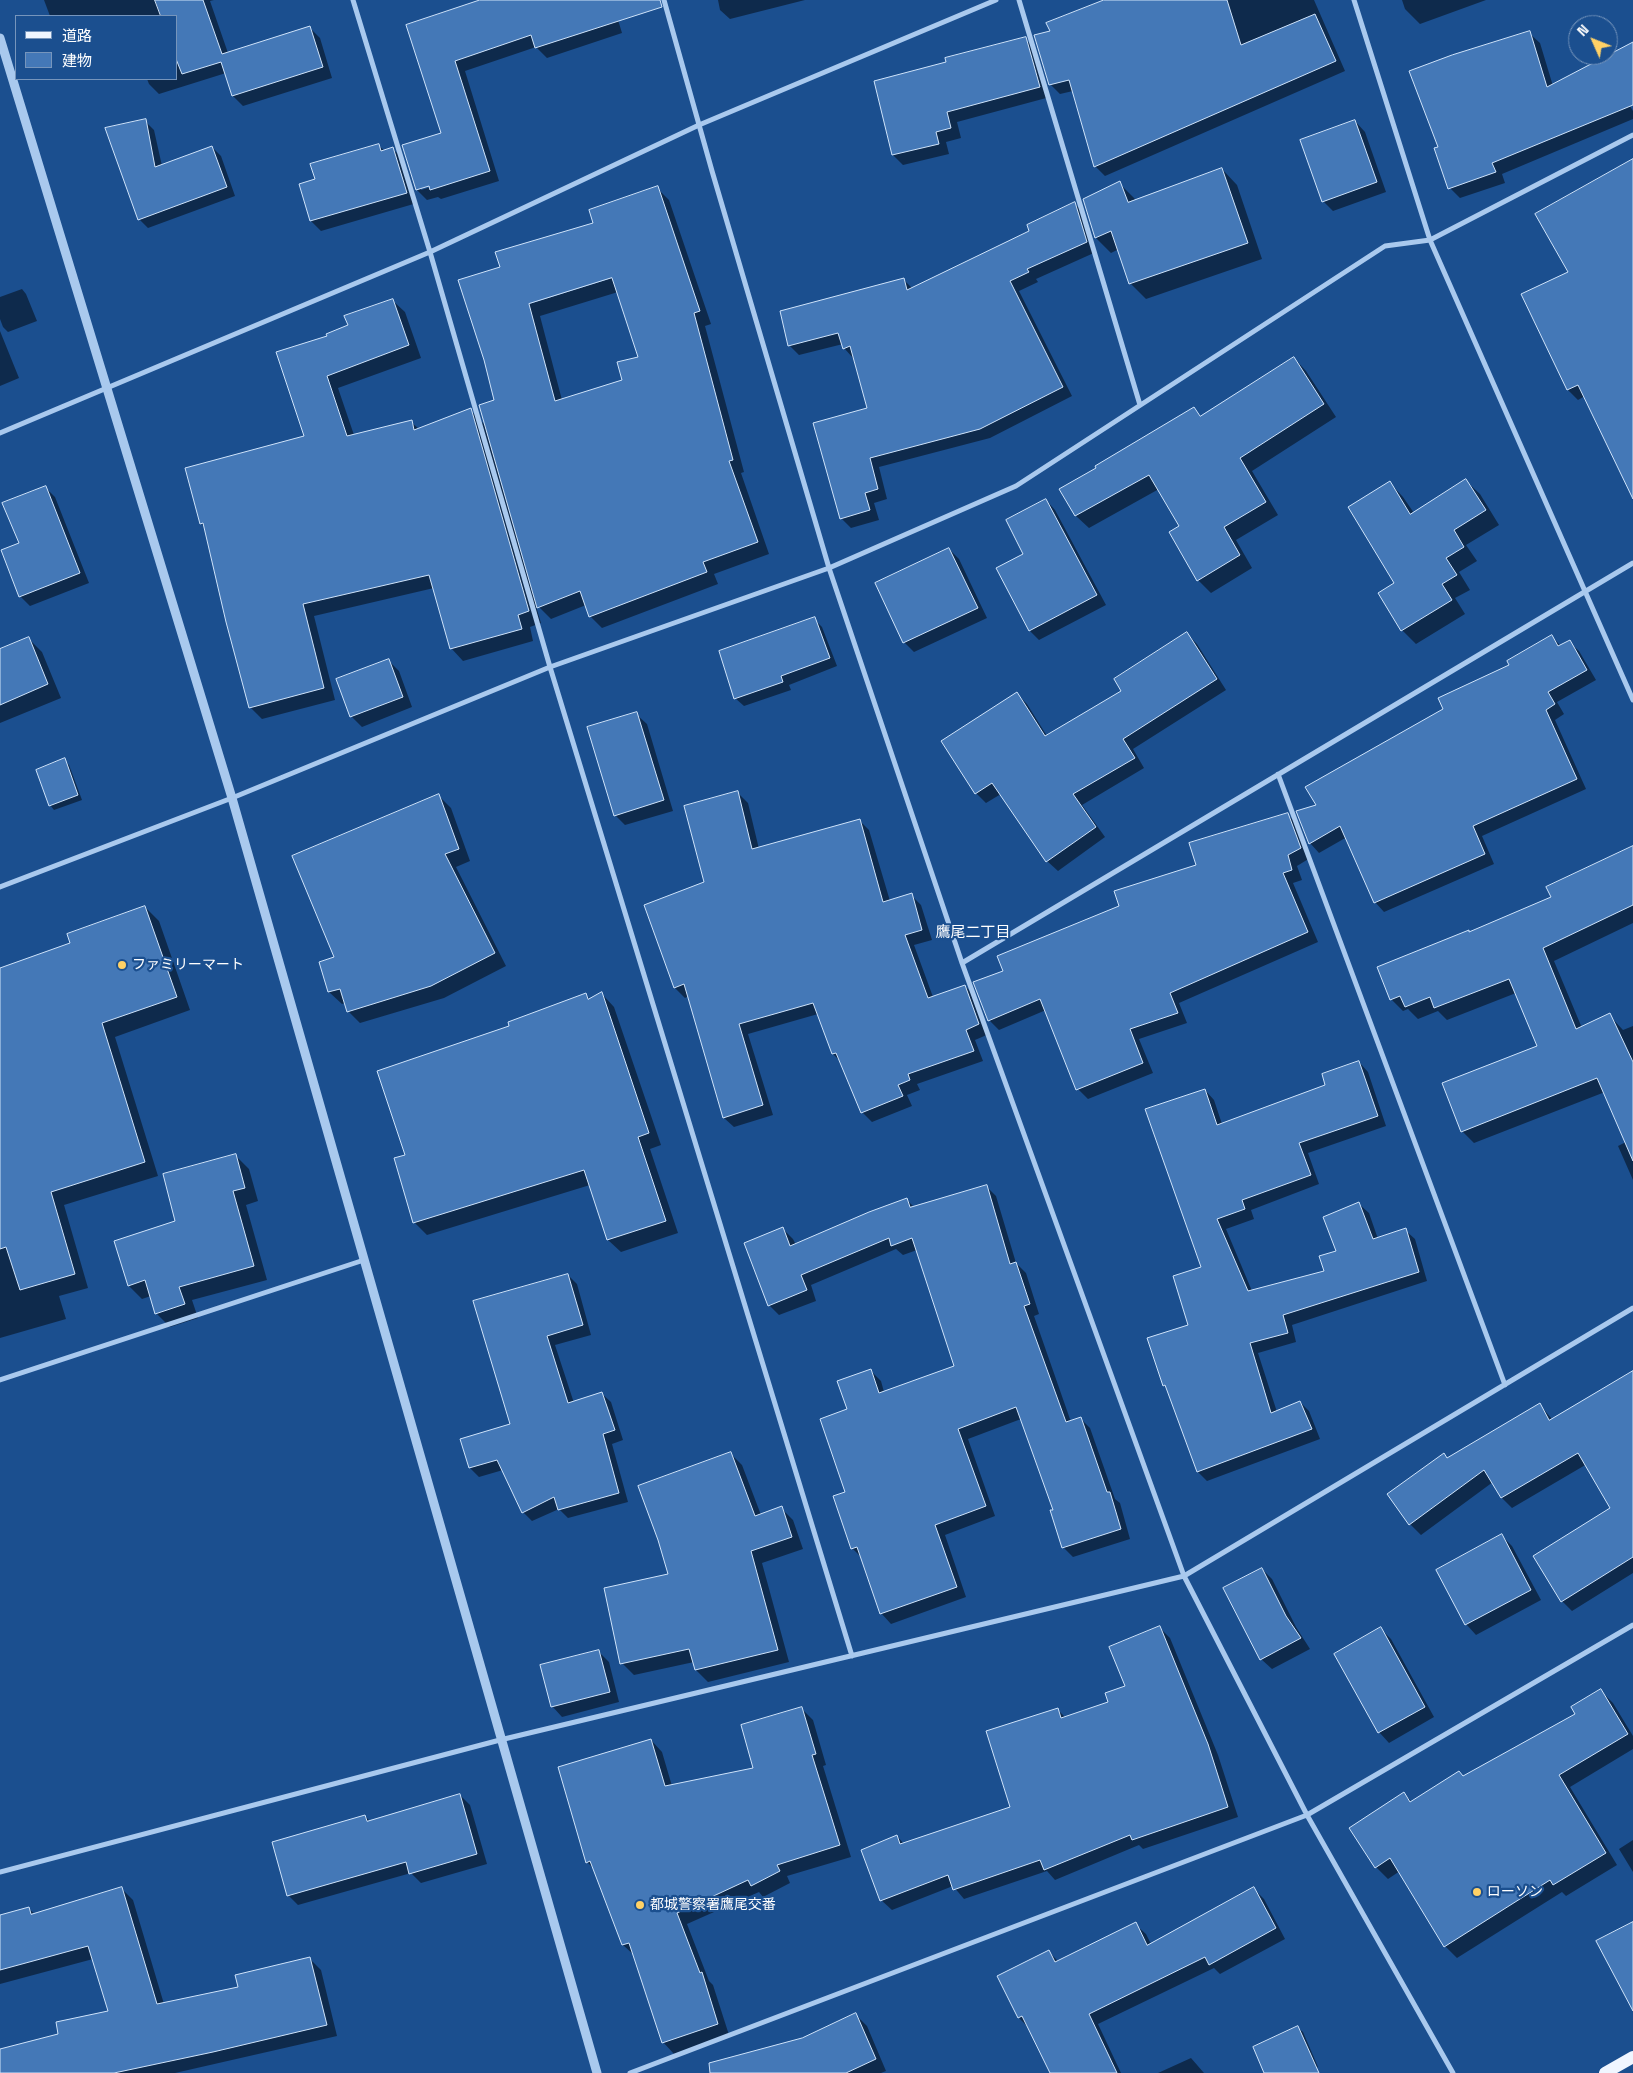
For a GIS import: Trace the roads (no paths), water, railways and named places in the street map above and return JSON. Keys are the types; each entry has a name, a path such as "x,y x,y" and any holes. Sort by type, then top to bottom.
{"main road":[{"path":"1605,2073 1633,2058"}],"street":[{"path":"353,0 430,252 550,667 852,1656"},
{"path":"664,0 829,568 962,963 1184,1576 1307,1815 1453,2073"},
{"path":"0,433 430,252 699,125 996,0"},
{"path":"1019,0 1140,405"},
{"path":"1354,0 1430,240 1633,700"},
{"path":"0,38 232,798 596,2073"},
{"path":"0,887 232,798 550,667 829,568 1016,486 1385,246 1430,240 1633,135"},
{"path":"962,963 1633,563"},
{"path":"1278,774 1505,1385"},
{"path":"0,1380 364,1260"},
{"path":"0,1872 500,1740 1184,1576 1633,1308"},
{"path":"630,2073 1307,1815 1633,1625"}],"place":[{"name":"ファミリーマート","path":"122,965"},
{"name":"ローソン","path":"1477,1892"},
{"name":"都城警察署鷹尾交番","path":"640,1905"}],"district":[{"name":"鷹尾二丁目","path":"973,933"}]}
